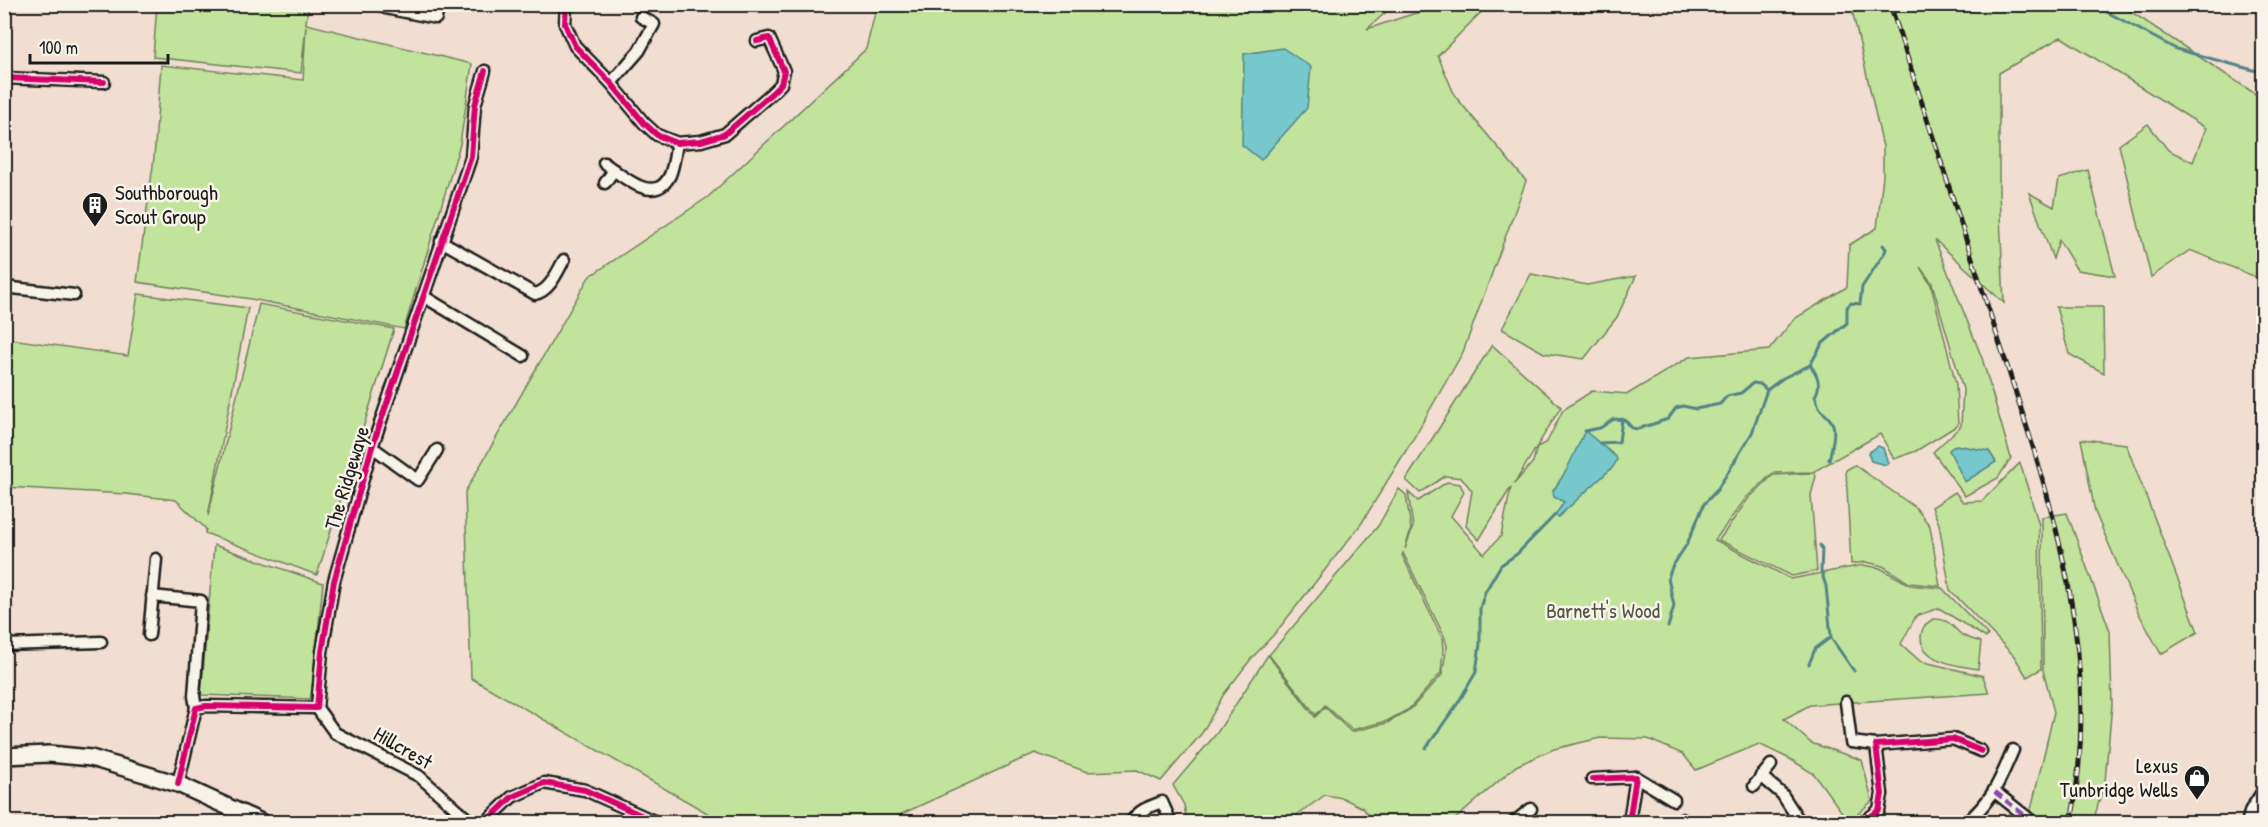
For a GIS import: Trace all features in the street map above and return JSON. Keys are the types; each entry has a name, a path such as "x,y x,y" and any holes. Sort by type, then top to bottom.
{"street":[{"path":"386,4 385,8 436,18 439,4"},
{"path":"566,4 566,24 575,46 657,135 677,143 701,141 725,134 749,115 781,84 784,71 769,38 757,41"},
{"path":"611,83 639,51 654,24 641,17"},
{"name":"The Ridgewaye","path":"317,708 322,652 334,581 372,447 471,157 475,105 485,71"},
{"path":"4,78 104,82"},
{"path":"604,163 638,187 651,190 666,182 671,173 677,143"},
{"path":"605,183 614,170"},
{"path":"441,242 535,294 547,288 564,260"},
{"path":"4,286 74,295"},
{"path":"423,296 523,356"},
{"path":"372,447 418,480 437,450"},
{"path":"149,635 156,559"},
{"path":"152,596 201,601 194,696 196,708 178,784"},
{"path":"4,645 102,642"},
{"path":"1846,702 1851,742 1876,745 1953,740 1981,752"},
{"path":"196,708 206,706 317,708"},
{"name":"Hillcrest","path":"317,708 336,734 419,776 471,822"},
{"path":"1864,822 1879,810 1882,794 1876,745"},
{"path":"1967,822 1987,804 1995,792 2013,750"},
{"path":"4,756 50,754 91,758 178,784 261,822"},
{"path":"1754,786 1771,765"},
{"path":"1761,776 1782,794 1800,822"},
{"path":"1592,779 1636,777 1674,800"},
{"path":"1629,822 1636,777"},
{"path":"486,822 512,797 544,783 585,790 656,822"},
{"path":"1995,792 2028,818 2028,822"},
{"path":"2250,822 2253,811 2264,794"},
{"path":"1131,822 1144,808 1162,802 1171,822"},
{"path":"1514,822 1531,809"}],"green space":[{"path":"157,5 308,5 306,24 472,64 460,144 404,329 251,299 137,282 154,158 161,65 303,80 306,26 301,73 153,57"},
{"path":"877,5 1394,5 1367,29 1437,5 1488,5 1438,56 1455,96 1526,181 1463,352 1413,439 1361,524 1277,631 1251,659 1224,694 1202,733 1161,781 1137,770 1087,772 1035,753 884,822 723,822 471,678 465,492 589,277 708,197 866,49"},
{"name":"Barnett's Wood","path":"1851,5 2121,5 2263,99 2263,280 2190,250 2151,277 2119,145 2148,124 2168,150 2193,162 2206,128 2061,37 1999,73 1999,192 2004,303 1935,240 1982,358 2011,458 1998,478 1965,496 1933,452 1961,426 1963,389 1932,283 1920,267 1931,285 1956,384 1958,425 1916,451 1894,459 1880,434 1813,472 1773,473 1746,498 1715,540 1791,579 1863,565 1880,568 1910,585 1942,588 1988,635 1986,638 1939,608 1916,616 1901,644 1920,661 1983,676 1989,693 1810,705 1784,719 1811,743 1862,760 1872,801 1849,822 1814,774 1759,744 1696,770 1683,754 1648,739 1600,738 1554,749 1516,766 1452,822 1373,822 1363,808 1343,798 1325,795 1287,822 1187,822 1184,805 1173,785 1217,733 1268,655 1315,717 1325,707 1351,732 1387,723 1411,709 1442,675 1447,646 1444,636 1403,553 1442,638 1443,650 1441,673 1409,709 1387,721 1352,730 1325,705 1316,715 1269,655 1378,526 1399,489 1406,495 1411,529 1405,549 1413,527 1408,492 1418,501 1447,482 1460,484 1464,492 1451,516 1484,554 1501,536 1511,487 1479,540 1466,526 1472,491 1462,478 1445,476 1420,493 1406,480 1492,345 1561,407 1514,484 1533,462 1537,447 1547,442 1563,410 1592,391 1628,394 1689,357 1769,350 1794,319 1847,287 1849,245 1877,228 1883,176 1883,147"},
{"path":"2088,170 2115,276 2077,270 2059,240 2053,259 2029,193 2054,207 2059,179"},
{"path":"1531,274 1587,285 1636,276 1617,317 1584,359 1544,353 1502,329"},
{"path":"138,294 248,308 208,516 259,304 394,329 317,575 205,533 206,529 176,500 126,494 5,487 5,338 128,356"},
{"path":"2056,307 2103,307 2104,373 2069,354"},
{"path":"2081,439 2126,444 2198,632 2161,654 2138,612 2095,512"},
{"path":"2020,463 2039,525 2041,669 2027,677 2014,656 1950,590 1939,524 1932,507 1955,492 1963,502 1982,501"},
{"path":"1855,465 1916,508 1930,526 1940,586 1909,583 1883,566 1866,562 1851,564 1846,470"},
{"path":"1813,473 1816,476 1811,495 1817,571 1792,576 1719,540 1748,499 1773,475"},
{"path":"2067,513 2110,631 2112,704 2105,781 2093,822 2028,822 2054,712 2043,670 2042,517"},
{"path":"214,545 323,583 311,699 201,695"},
{"path":"1933,619 1947,622 1962,635 1981,642 1978,669 1943,661 1928,653 1923,646 1921,635 1924,627"}],"water":[{"path":"1283,48 1311,67 1307,108 1261,160 1242,145 1244,54"},
{"path":"1585,431 1617,460 1613,467 1558,517 1555,515 1564,502 1554,497 1553,491 1566,471"},
{"path":"1956,445 1989,451 1996,462 1965,482 1949,450"},
{"path":"1878,446 1883,448 1888,463 1886,465 1871,461 1868,453"}],"waterway":[{"path":"2092,4 2176,49 2264,73"},
{"path":"1668,627 1674,606 1668,578 1672,567 1687,544 1704,504 1717,490 1752,433 1767,390 1783,378 1810,365 1822,344 1847,323 1847,307 1851,303 1860,304 1862,287 1885,252 1883,245"},
{"path":"1810,365 1818,380 1815,396 1817,402 1832,421 1834,429 1829,460"},
{"path":"1585,431 1600,428 1614,419 1625,420 1632,428 1638,429 1668,419 1676,408 1683,406 1696,409 1720,404 1727,396 1741,393 1753,383 1760,384 1767,390"},
{"path":"1600,443 1619,442 1622,419"},
{"path":"1426,748 1458,703 1476,672 1480,644 1480,608 1485,592 1501,565 1517,554 1555,515"},
{"path":"1809,664 1815,649 1831,637 1826,586 1821,571 1822,549 1820,545"},
{"path":"1831,638 1854,671"}],"railway":[{"path":"1890,4 2033,446 2065,568 2076,630 2081,693 2080,757 2071,822"}],"marked path":[{"path":"1995,792 2028,818 2028,822"}],"cycle path":[{"path":"566,4 565,24 575,46 611,83 644,123 657,135 677,143 701,141 725,134 781,84 784,71 769,38 757,41"},
{"path":"178,784 196,708 206,706 317,708 322,652 334,581 372,447 471,157 475,105 485,71"},
{"path":"4,78 104,82"},
{"path":"1864,822 1879,810 1882,794 1876,745 1953,739 1981,751"},
{"path":"1592,779 1636,777 1629,822"},
{"path":"486,822 512,797 544,783 585,790 656,822"}],"place":[{"name":"Southborough Scout Group","path":"95,228"},
{"name":"Lexus Tunbridge Wells","path":"2197,801"}]}
